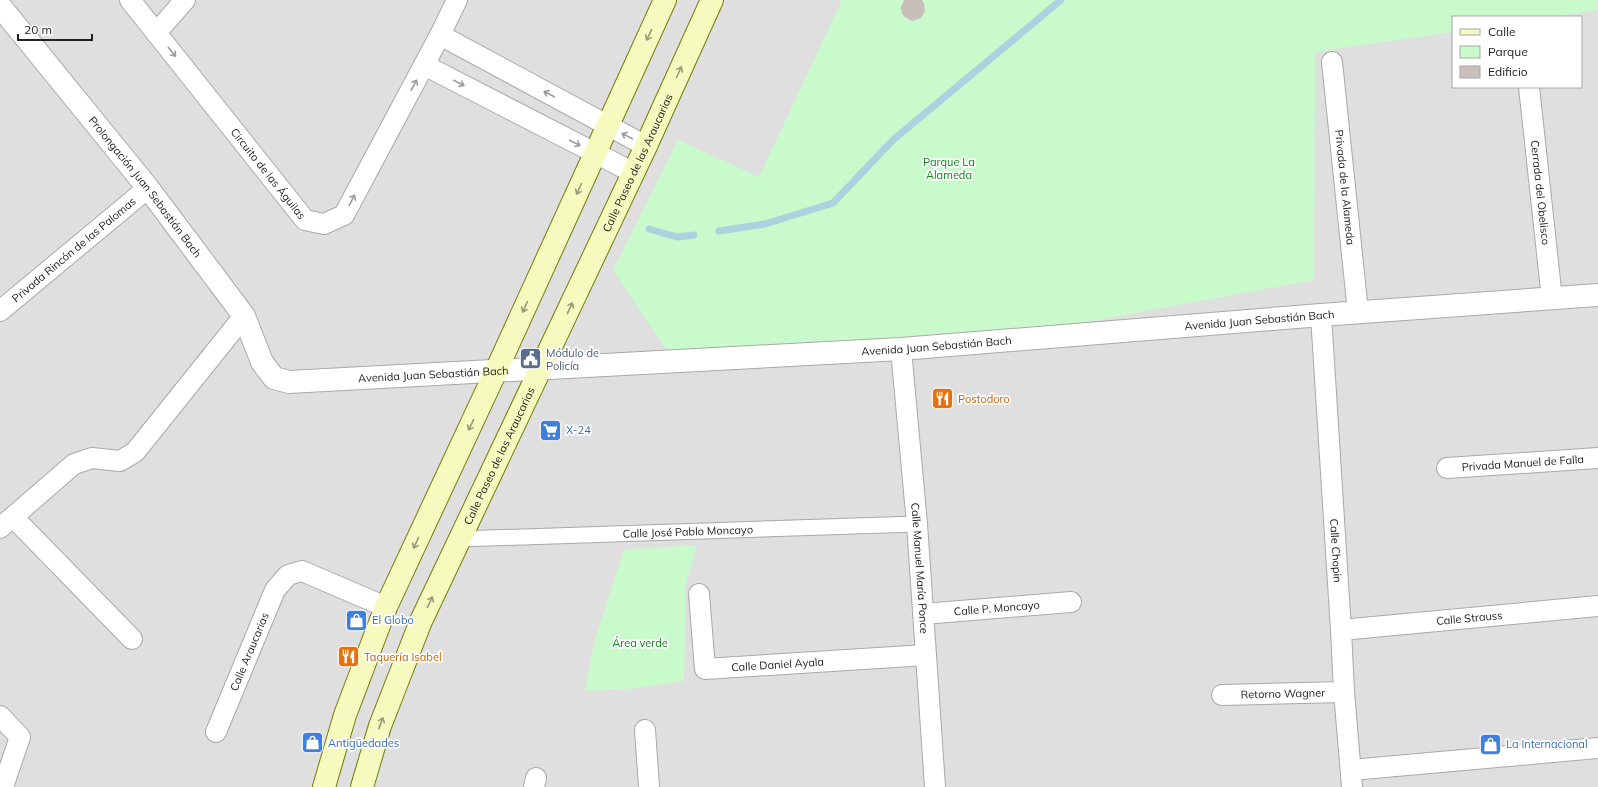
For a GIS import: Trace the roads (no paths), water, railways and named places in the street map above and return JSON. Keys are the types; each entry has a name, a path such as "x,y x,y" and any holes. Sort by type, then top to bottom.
{"main road":[{"path":"324,787 345,716 386,607 496,371 665,0"},
{"name":"Calle Paseo de las Araucarias","path":"362,787 382,719 421,621 634,173 712,0"}],"street":[{"name":"Circuito de las Águilas","path":"130,0 305,220 324,224 344,215 440,35 457,0"},
{"path":"156,33 185,0"},
{"name":"Prolongación Juan Sebastián Bach","path":"0,8 148,188 244,316 262,362 274,378"},
{"path":"440,35 646,146"},
{"name":"Privada de la Alameda","path":"1332,62 1358,312"},
{"path":"424,65 634,173"},
{"name":"Cerrada del Obelisco","path":"1529,88 1552,298"},
{"name":"Privada Rincón de las Palomas","path":"0,311 148,188"},
{"name":"Avenida Juan Sebastián Bach","path":"274,378 290,382 901,349 1358,312 1598,295"},
{"name":"Calle Chopin","path":"1321,315 1344,692 1351,779"},
{"path":"132,638 6,523 74,464 92,458 120,462 135,452 244,316"},
{"name":"Calle Manuel María Ponce","path":"901,349 917,524 935,787"},
{"name":"Privada Manuel de Falla","path":"1447,468 1598,458"},
{"name":"Calle José Pablo Moncayo","path":"459,539 917,524"},
{"name":"Calle Araucarias","path":"216,732 275,590 288,576 302,571 386,607"},
{"name":"Calle Daniel Ayala","path":"700,594 705,670 926,655"},
{"name":"Calle P. Moncayo","path":"923,614 1071,602"},
{"name":"Calle Strauss","path":"1341,630 1598,606"},
{"name":"Retorno Wagner","path":"1222,696 1344,692"},
{"path":"0,716 20,737 3,787"},
{"path":"645,730 649,787"},
{"path":"1351,779 1598,748"}],"waterway":[{"path":"719,231 765,224 833,203 893,140 1061,0"},
{"path":"649,229 677,237 694,235"}],"place":[{"name":"Módulo de Policía","path":"531,359"},
{"name":"Postodoro","path":"942,399"},
{"name":"X-24","path":"551,430"},
{"name":"El Globo","path":"357,620"},
{"name":"Taquería Isabel","path":"349,657"},
{"name":"Antigüedades","path":"313,743"},
{"name":"La Internacional","path":"1491,744"}],"park label":[{"name":"Parque La Alameda","path":"949,168"},
{"name":"Área verde","path":"640,643"}]}
